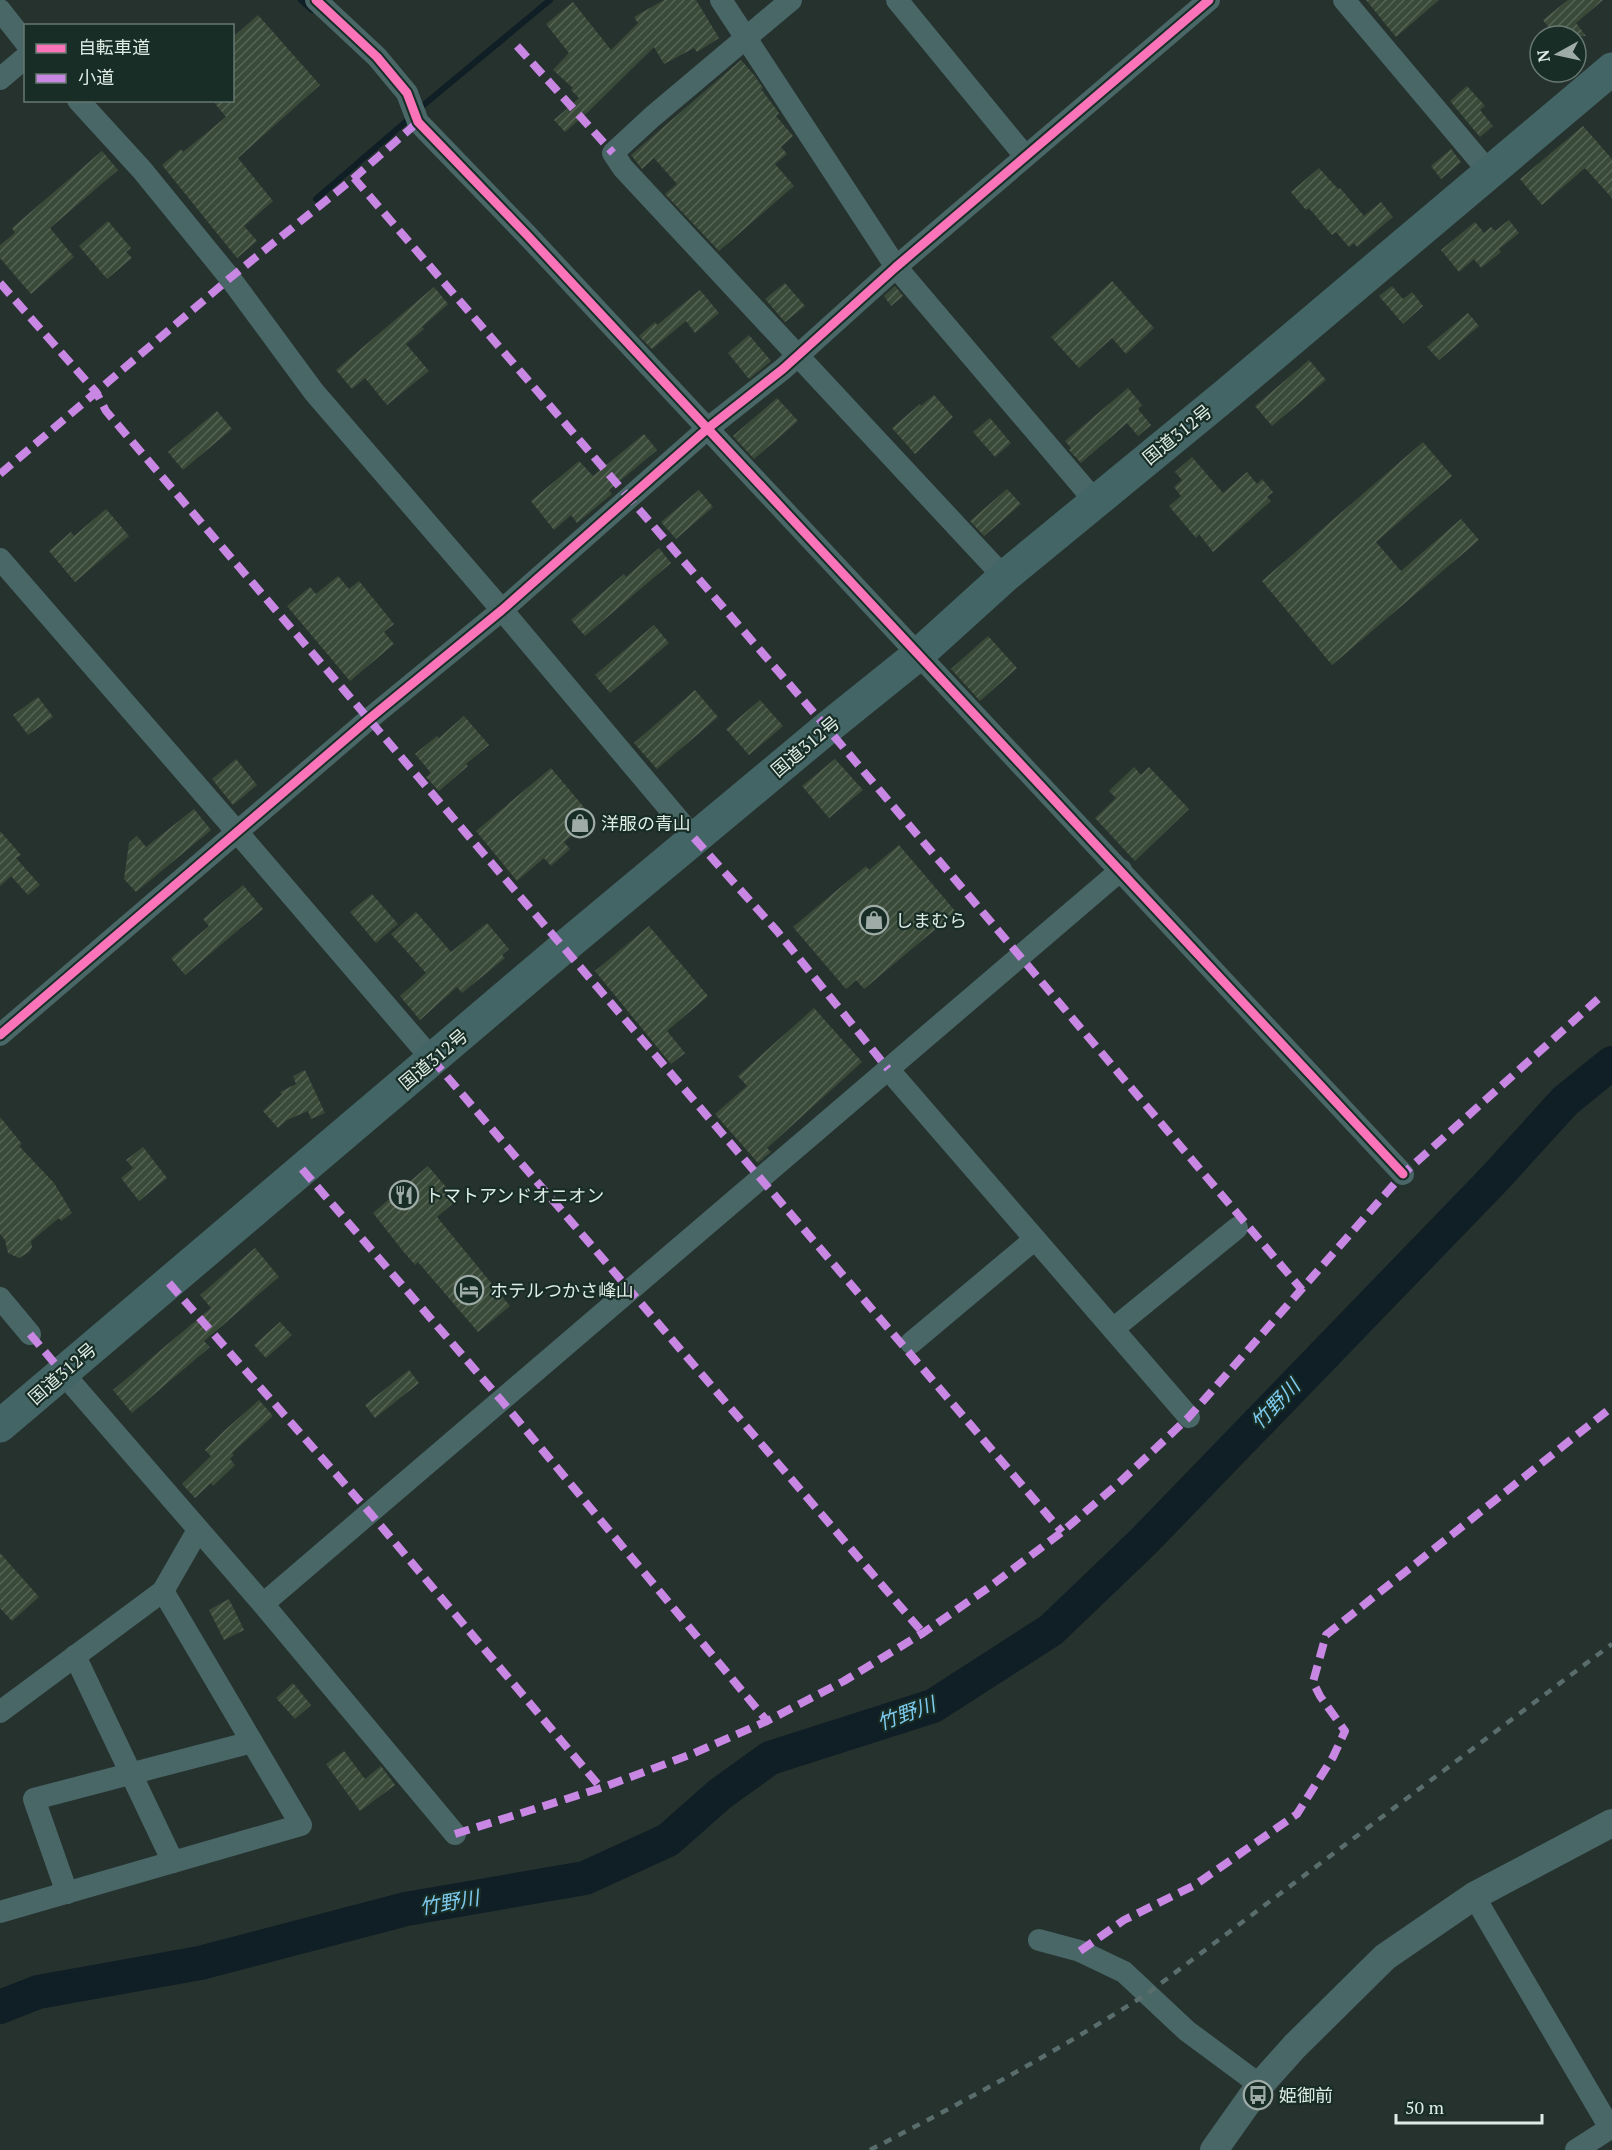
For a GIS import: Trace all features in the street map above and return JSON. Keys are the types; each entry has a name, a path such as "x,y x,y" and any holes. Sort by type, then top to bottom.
{"highway":[{"name":"国道312号","path":"0,1426 694,838 919,654 1004,577 1228,393 1612,69"}],"street":[{"path":"316,0 377,57 407,93 418,122 919,654 1403,1174"},
{"path":"722,0 896,267 1095,501"},
{"path":"791,0 613,153 623,168 796,356 1004,577"},
{"path":"897,0 1025,156"},
{"path":"0,1035 369,719 502,610 707,429 796,356 896,267 1209,0"},
{"path":"1344,0 1489,172"},
{"path":"0,10 24,40"},
{"path":"0,79 24,59"},
{"path":"80,102 142,170 222,269 314,392 694,838"},
{"path":"0,559 432,1059"},
{"path":"263,1604 1121,870"},
{"path":"888,1069 1189,1417"},
{"path":"1113,1329 1237,1228"},
{"path":"911,1343 1035,1239"},
{"path":"0,1298 30,1334"},
{"path":"62,1372 263,1604 455,1834"},
{"path":"0,1712 163,1591 198,1530"},
{"path":"0,1912 301,1825 163,1591"},
{"path":"75,1656 173,1862"},
{"path":"67,1893 34,1799 252,1742"},
{"path":"1214,2150 1260,2085 1295,2046 1385,1957 1474,1896 1612,1823"},
{"path":"1474,1896 1611,2127 1576,2150"},
{"path":"1039,1940 1080,1951 1124,1972 1187,2031 1260,2085"}],"building":[{"path":"664,0 696,0 719,38 697,52 694,48 664,64 654,47 565,132 554,120 579,98 571,90 573,88 553,70 569,53 546,24 573,2 611,50 638,23 634,17"},
{"path":"1366,0 1439,0 1396,37"},
{"path":"1568,0 1603,0 1577,24 1546,24 1543,20"},
{"path":"258,15 320,85 238,158 273,201 244,226 257,241 237,258 162,165 181,149 183,152 226,117 214,102 234,102 234,36"},
{"path":"741,60 754,75 763,88 761,89 779,113 776,116 793,136 781,147 787,154 775,164 794,186 719,251 665,194 677,184 654,158 642,169 631,155"},
{"path":"1467,86 1485,106 1480,110 1493,126 1480,137 1450,101"},
{"path":"1583,126 1612,159 1612,198 1585,168 1542,205 1520,179"},
{"path":"1451,149 1461,162 1441,179 1431,166"},
{"path":"102,151 118,170 50,228 74,257 31,294 0,258 0,245 15,233 12,228"},
{"path":"1319,168 1364,216 1381,202 1393,217 1357,247 1354,243 1349,247 1336,232 1332,235 1309,208 1306,210 1291,192"},
{"path":"1509,220 1519,233 1481,268 1474,259 1459,272 1441,250 1475,222 1484,233 1491,227 1495,231"},
{"path":"108,221 131,248 126,252 132,258 107,279 79,246"},
{"path":"1112,281 1154,328 1126,354 1112,338 1079,368 1051,337"},
{"path":"785,283 805,306 785,322 765,299"},
{"path":"895,286 903,296 891,306 884,296"},
{"path":"1392,286 1403,299 1412,292 1423,306 1403,324 1379,296"},
{"path":"434,287 448,304 406,344 429,371 387,405 365,378 352,389 336,370"},
{"path":"700,290 719,313 695,333 686,321 652,349 639,336 655,322 657,325"},
{"path":"1468,313 1479,326 1439,360 1427,347"},
{"path":"749,335 771,361 749,379 728,353"},
{"path":"1309,360 1326,380 1272,426 1255,406"},
{"path":"1128,388 1142,405 1138,409 1151,425 1138,436 1127,423 1081,463 1069,450 1071,448 1065,441"},
{"path":"934,395 953,417 915,454 892,428"},
{"path":"777,398 798,421 754,459 733,436"},
{"path":"217,411 232,429 183,470 168,452"},
{"path":"990,418 1011,443 995,457 973,432"},
{"path":"644,434 657,450 609,490 612,494 577,523 571,515 554,530 531,501 579,461 593,476"},
{"path":"1423,442 1452,476 1376,542 1401,571 1461,519 1479,540 1332,665 1262,581"},
{"path":"1192,457 1223,493 1247,472 1257,484 1262,479 1273,492 1267,497 1271,501 1213,552 1199,534 1196,538 1169,506 1181,496 1174,487 1182,480 1175,472"},
{"path":"1007,489 1021,504 984,536 970,521"},
{"path":"699,490 713,507 676,539 661,522"},
{"path":"106,509 129,536 75,582 49,551 71,532 74,536"},
{"path":"659,548 671,563 585,636 571,620 624,574 626,577"},
{"path":"338,576 349,589 359,581 394,624 384,632 394,644 350,681 287,606 310,587 316,594"},
{"path":"654,625 669,643 610,693 595,675"},
{"path":"988,636 1017,668 980,701 951,669"},
{"path":"695,690 718,717 657,769 634,743"},
{"path":"38,697 53,717 28,735 13,715"},
{"path":"760,700 783,726 749,755 726,729"},
{"path":"464,716 489,745 439,791 426,777 431,773 415,754 437,736 439,738"},
{"path":"236,759 257,785 233,805 212,779"},
{"path":"835,759 863,790 829,818 802,786"},
{"path":"1134,767 1141,775 1149,767 1189,809 1135,861 1095,818 1116,798 1109,791"},
{"path":"551,768 593,818 564,842 570,849 551,866 544,858 517,881 476,831"},
{"path":"194,809 211,830 136,892 124,879 129,843 137,836 146,847"},
{"path":"0,831 21,855 16,858 40,885 28,895 11,876 0,886"},
{"name":"しまむら","path":"899,845 956,912 864,989 856,980 846,989 793,927 866,866 869,870"},
{"path":"243,885 263,909 185,975 171,958 209,926 203,919"},
{"path":"372,894 398,924 376,943 350,912"},
{"path":"416,912 451,952 487,923 509,949 502,955 505,958 462,993 457,987 420,1020 400,996 426,973 391,934"},
{"path":"649,926 708,996 667,1031 685,1053 671,1064 595,971"},
{"path":"814,1008 862,1062 767,1148 771,1152 758,1163 715,1114 747,1086 738,1076"},
{"path":"305,1070 325,1113 311,1119 308,1111 287,1120 278,1128 263,1111 282,1094 280,1092 296,1084 293,1076"},
{"path":"0,1117 22,1144 19,1146 54,1183 72,1213 61,1221 59,1218 31,1241 32,1247 29,1252 19,1258 8,1253 5,1240 0,1234"},
{"path":"143,1147 167,1178 139,1201 121,1178 133,1168 126,1160"},
{"path":"428,1166 457,1200 437,1217 510,1306 478,1332 418,1262 415,1265 373,1213"},
{"path":"255,1248 279,1277 204,1341 210,1347 132,1413 113,1390 211,1308 200,1295"},
{"path":"280,1322 292,1335 266,1358 254,1345"},
{"path":"409,1370 419,1383 375,1418 365,1405"},
{"path":"259,1400 273,1416 232,1453 234,1455 230,1459 235,1465 213,1486 211,1483 195,1498 182,1484 211,1456 205,1450"},
{"path":"0,1553 39,1597 12,1621 0,1608"},
{"path":"229,1599 244,1630 224,1640 209,1610"},
{"path":"293,1683 311,1705 295,1719 276,1698"},
{"path":"344,1751 365,1779 381,1766 395,1785 360,1811 326,1764"}],"waterway":[{"path":"301,0 312,10"},
{"path":"420,108 550,0"},
{"path":"316,199 410,118"},
{"name":"竹野川","path":"0,2007 38,1992 200,1963 406,1909 585,1878 668,1840 720,1794 770,1758 933,1706 1051,1630 1144,1541 1495,1178 1565,1101 1612,1063"}],"railway":[{"path":"870,2150 1011,2075 1148,1993 1612,1644"}],"marked path":[{"path":"517,46 613,153"},
{"path":"0,474 418,122"},
{"path":"354,178 827,728 1302,1290"},
{"path":"0,283 96,392 106,411 1062,1532"},
{"path":"694,838 777,931 888,1069"},
{"path":"455,1834 601,1788 692,1754 767,1721 844,1681 923,1633 988,1588 1062,1532 1120,1482 1189,1417 1403,1174 1598,999"},
{"path":"432,1059 923,1633"},
{"path":"302,1169 501,1400 767,1721"},
{"path":"169,1283 370,1513 601,1788"},
{"path":"30,1334 62,1372"},
{"path":"1080,1951 1124,1920 1195,1885 1297,1814 1333,1757 1345,1731 1313,1682 1326,1635 1612,1407"}],"cycle path":[{"path":"316,0 377,57 407,93 418,122 527,235 1403,1174"},
{"path":"0,1035 369,719 502,610 707,429 783,369 896,267 1209,0"}],"place":[{"name":"洋服の青山","path":"580,823"},
{"name":"しまむら","path":"874,920"},
{"name":"トマトアンドオニオン","path":"404,1195"},
{"name":"ホテルつかさ峰山","path":"469,1290"},
{"name":"姫御前","path":"1258,2095"}]}
